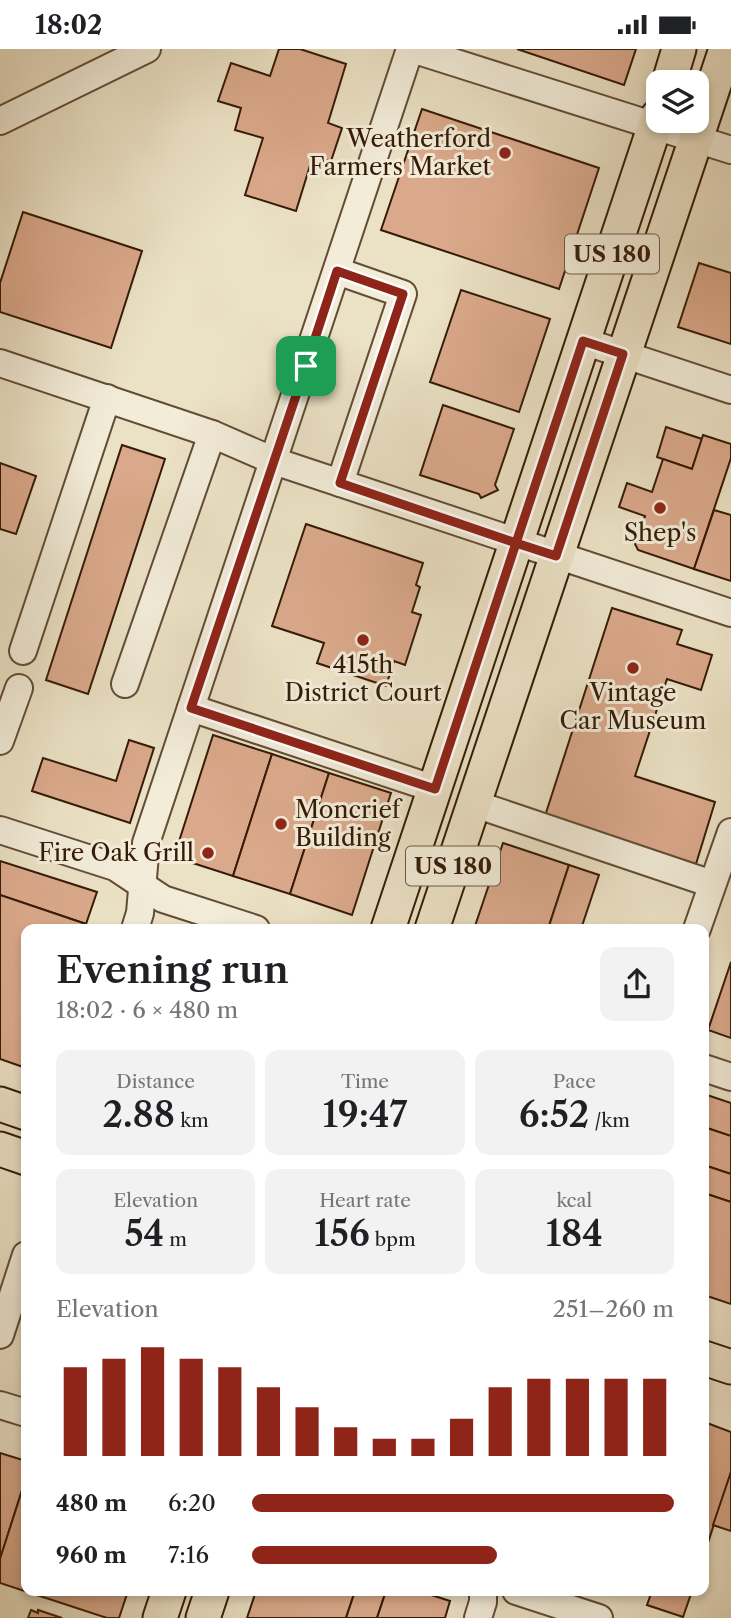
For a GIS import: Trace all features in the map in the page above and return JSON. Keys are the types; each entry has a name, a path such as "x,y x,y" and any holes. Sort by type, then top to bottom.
{"main road":[{"path":"673,70 679,49"},
{"name":"US 180","path":"434,924 726,49"},
{"name":"US 180","path":"390,924 652,133"},
{"path":"0,1104 21,1111"},
{"path":"0,1149 21,1156"},
{"path":"709,1360 731,1367"},
{"path":"160,1618 167,1596"},
{"path":"203,1618 210,1596"}],"street":[{"path":"0,121 147,49"},
{"path":"137,924 140,913 146,842 411,49 646,118"},
{"path":"682,133 731,150"},
{"path":"337,271 403,294 340,483"},
{"path":"583,341 731,390"},
{"path":"0,363 212,434 274,461 731,613"},
{"path":"23,652 107,398"},
{"path":"125,684 212,434"},
{"path":"0,741 19,688"},
{"path":"191,708 435,789"},
{"path":"475,804 712,884"},
{"path":"0,830 115,867 163,899 240,924"},
{"path":"699,924 731,832"},
{"path":"709,1070 731,1077"},
{"path":"0,1335 21,1270"},
{"path":"0,1405 21,1411"},
{"path":"478,1618 483,1596"},
{"path":"531,1596 599,1618"}],"building":[{"path":"279,49 300,49 346,64 328,123 342,128 331,161 313,156 296,211 245,195 263,138 235,130 241,108 218,101 231,63 270,76"},
{"path":"517,49 636,49 624,85"},
{"path":"422,109 599,168 559,289 381,230"},
{"path":"23,212 142,251 111,348 0,312 0,283"},
{"path":"699,263 731,273 731,344 678,327"},
{"path":"461,290 550,319 519,412 430,382"},
{"path":"443,405 514,429 495,485 498,490 481,498 479,494 420,475"},
{"path":"666,427 702,439 692,469 657,457"},
{"path":"703,435 731,444 731,458 694,569 638,550 635,544 645,516 619,507 627,483 652,492 663,459 692,469"},
{"path":"122,445 165,459 88,694 46,680"},
{"path":"0,463 36,476 16,534 0,529"},
{"path":"714,510 731,515 731,581 694,569"},
{"path":"306,524 423,563 416,585 420,587 412,612 421,615 405,665 394,661 386,686 317,663 324,643 272,626"},
{"path":"612,608 682,630 677,644 712,655 701,690 667,679 635,776 715,802 696,864 545,816"},
{"path":"213,735 272,754 233,876 174,857"},
{"path":"129,740 154,748 130,823 32,791 43,758 116,781"},
{"name":"Moncrief Building","path":"272,754 329,773 290,894 233,876"},
{"path":"329,773 391,793 352,915 290,894"},
{"path":"503,843 569,865 550,924 476,924"},
{"path":"0,861 97,892 86,924 0,895"},
{"path":"569,865 599,875 583,924 550,924"},
{"path":"0,895 86,924 21,924 21,1066 0,1059"},
{"path":"731,962 731,1038 709,1030"},
{"path":"709,1096 731,1103 731,1136 709,1129"},
{"path":"709,1129 731,1136 731,1174 709,1167"},
{"path":"709,1167 731,1174 731,1202 709,1195"},
{"path":"709,1195 731,1202 731,1304 709,1297"},
{"path":"709,1424 731,1432 731,1472 709,1540"},
{"path":"0,1453 21,1459 21,1494 0,1559"},
{"path":"731,1472 731,1531 713,1525"},
{"path":"21,1494 21,1590 0,1583 0,1559"},
{"path":"40,1596 126,1596 119,1618 107,1618"},
{"path":"254,1596 353,1596 346,1618 247,1618"},
{"path":"353,1596 384,1596 377,1618 346,1618"},
{"path":"384,1596 434,1596 450,1601 445,1618 377,1618"},
{"path":"650,1596 690,1596 683,1617 647,1605"},
{"path":"31,1610 38,1613 38,1610 62,1618 28,1618"}],"place":[{"name":"Weatherford Farmers Market","path":"505,153"},
{"name":"Shep's","path":"660,508"},
{"name":"415th District Court","path":"363,640"},
{"name":"Vintage Car Museum","path":"633,668"},
{"name":"Moncrief Building","path":"281,824"},
{"name":"Fire Oak Grill","path":"208,853"}],"route":[{"path":"306,366 191,708 435,789 516,543 556,556 623,354 583,341 516,543 340,483 403,294 337,271 306,366"}]}
